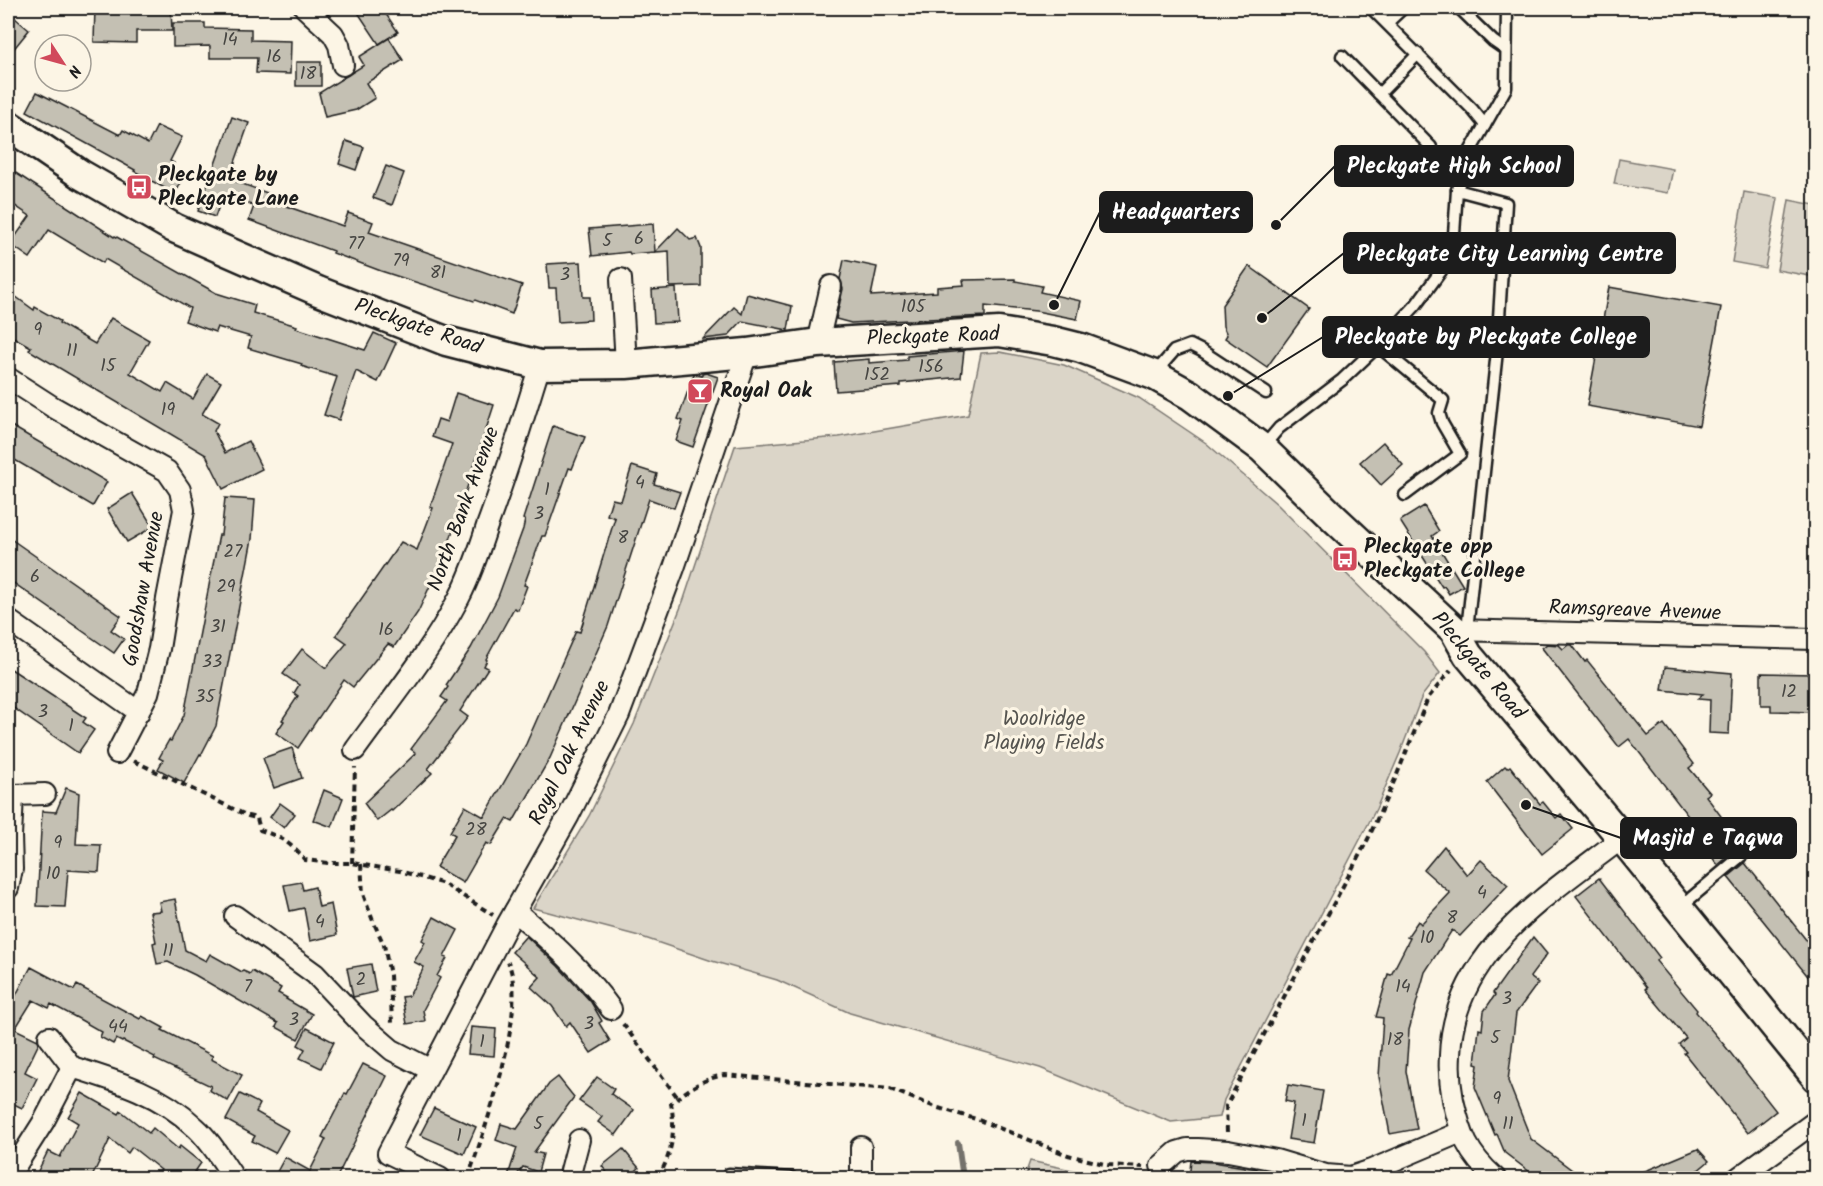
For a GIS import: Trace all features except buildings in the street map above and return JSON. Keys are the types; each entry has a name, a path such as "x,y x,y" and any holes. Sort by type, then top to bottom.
{"main road":[{"name":"Pleckgate Road","path":"8,124 80,174 174,228 318,291 446,341 540,364 626,364 747,353 818,343 999,332 1081,348 1154,375 1190,395 1262,448 1463,638 1815,1077"}],"street":[{"path":"305,8 333,34 339,45 343,65"},
{"path":"621,279 626,364"},
{"path":"818,343 831,286"},
{"name":"Royal Oak Avenue","path":"440,1179 388,1153 619,715 674,568 747,353"},
{"name":"North Bank Avenue","path":"355,750 426,653 463,590 500,492 540,364"},
{"name":"Goodshaw Avenue","path":"8,378 53,407 167,471 180,490 184,510 159,649 148,693 117,753"},
{"path":"8,620 139,712"},
{"name":"Ramsgreave Avenue","path":"1463,638 1815,639"},
{"path":"8,888 12,869 13,795 45,794"},
{"path":"1495,1179 1472,1153 1461,1132 1451,1089 1450,1035 1460,1001 1475,970 1521,916 1622,838"},
{"path":"235,916 315,974 363,1024 392,1050 431,1070"},
{"path":"511,918 552,941 592,982 611,1009"},
{"path":"49,1037 72,1067 129,1085 166,1103 196,1127 234,1179"},
{"path":"8,1178 44,1121 72,1067"},
{"path":"1738,1179 1815,1121"},
{"path":"1161,1166 1177,1152 1187,1149 1228,1151 1276,1160 1326,1175 1351,1177 1368,1175 1461,1132"},
{"path":"569,1179 579,1140"},
{"path":"846,1179 861,1178 861,1146"}],"lane":[{"path":"1371,8 1485,125"},
{"path":"1387,23 1403,8"},
{"path":"1459,8 1493,41 1506,50"},
{"path":"1262,448 1279,428 1342,380 1378,346 1416,305 1441,270 1454,234 1457,190 1468,155 1506,88 1507,8"},
{"path":"1379,94 1418,54"},
{"path":"1342,56 1431,147"},
{"path":"1457,190 1506,203 1497,351 1463,638"},
{"path":"1154,375 1174,351 1190,345 1266,393"},
{"path":"1378,346 1443,400 1438,413 1460,454 1405,495"},
{"path":"1679,908 1758,841"},
{"path":"729,1174 792,1179"}],"path":[{"path":"1228,1151 1227,1106 1368,838 1428,698 1446,674 1463,638"},
{"path":"352,863 355,750"},
{"path":"117,753 248,816 257,818 260,830 279,836 290,843 305,860 352,863 400,870 444,884 479,905 511,918"},
{"path":"361,864 363,894 384,945 390,975 392,1050"},
{"path":"468,1179 498,1081 512,1021 511,968 498,943"},
{"path":"611,1009 678,1098"},
{"path":"658,1179 668,1159 673,1135 674,1118 671,1103 687,1090 710,1078 724,1075 890,1089 1068,1155 1108,1165 1161,1166"}],"green space":[{"path":"1619,159 1673,169 1668,193 1614,184"},
{"path":"1744,192 1778,198 1765,268 1732,262"},
{"path":"1789,200 1815,205 1815,244 1810,276 1777,270"},
{"name":"Woolridge Playing Fields","path":"1000,352 1064,365 1139,398 1206,443 1278,505 1424,652 1440,673 1422,696 1376,809 1224,1100 1220,1117 1171,1122 1040,1068 850,1013 777,980 639,936 533,908 589,816 634,724 684,599 735,446 839,437 968,415 981,353"},
{"path":"1030,1161 1109,1178 1024,1178"}],"waterway":[{"path":"958,1143 963,1178"}],"place":[{"name":"Pleckgate by Pleckgate Lane","path":"139,187"},
{"name":"Pleckgate High School","path":"1276,225"},
{"name":"Headquarters","path":"1054,305"},
{"name":"Pleckgate City Learning Centre","path":"1262,318"},
{"name":"Royal Oak","path":"700,391"},
{"name":"Pleckgate by Pleckgate College","path":"1228,396"},
{"name":"Pleckgate opp Pleckgate College","path":"1345,559"},
{"name":"Masjid e Taqwa","path":"1526,805"}]}
